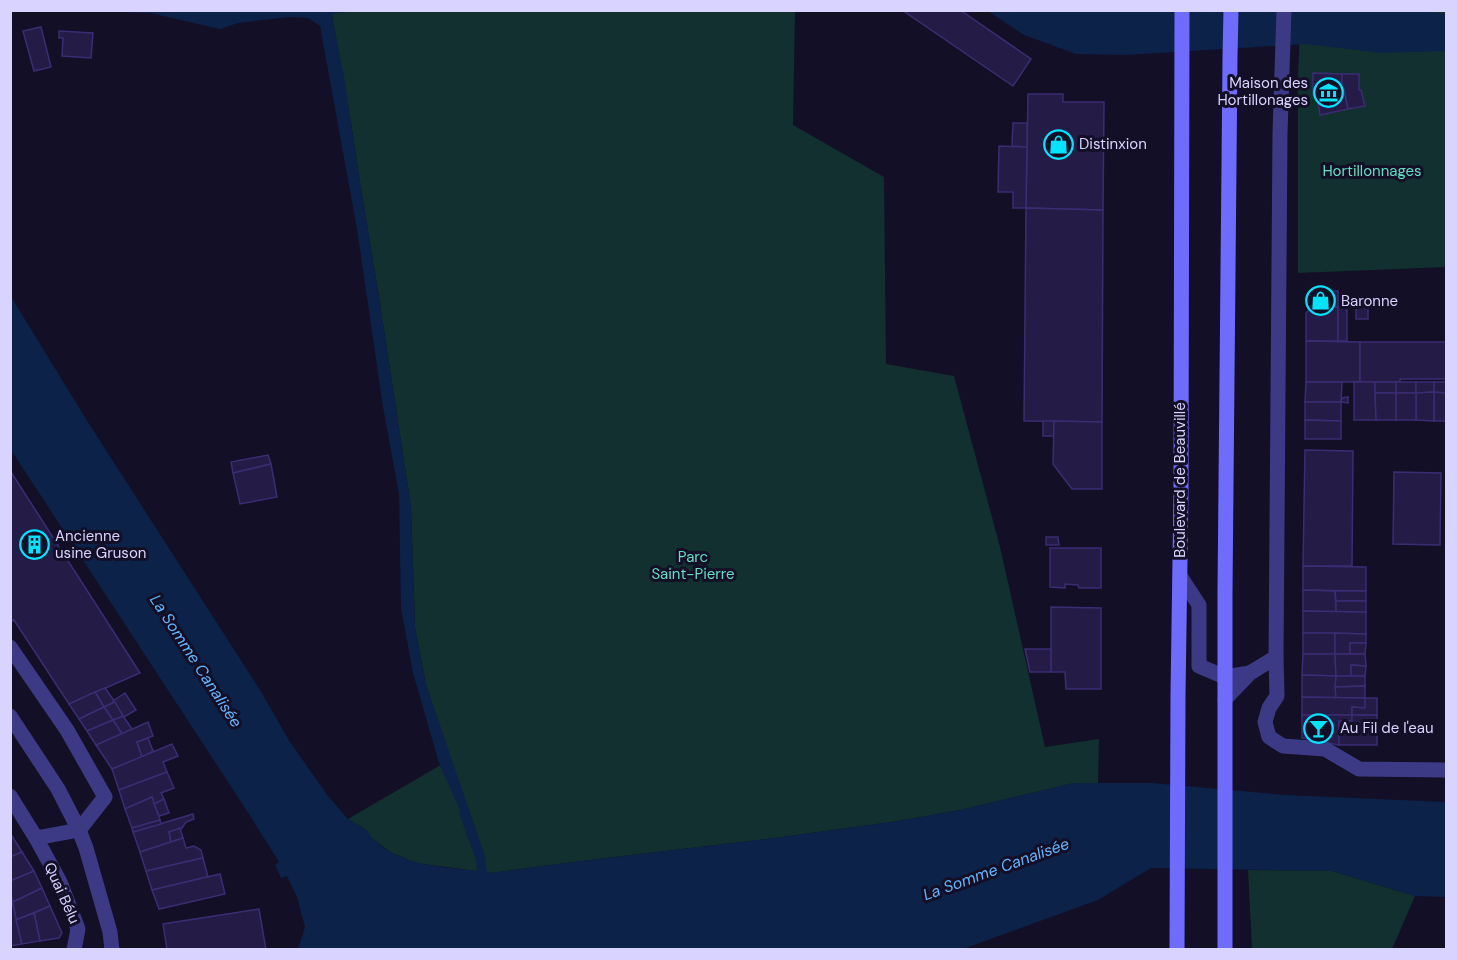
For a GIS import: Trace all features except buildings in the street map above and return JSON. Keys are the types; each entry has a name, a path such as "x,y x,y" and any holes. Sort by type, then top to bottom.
{"main road":[{"name":"Boulevard de Beauvillé","path":"1177,950 1182,10"},
{"path":"1225,950 1231,10"}],"street":[{"path":"1284,10 1280,133 1277,696 1269,708 1265,722 1269,737 1283,746 1325,749 1359,769 1446,770"},
{"path":"1180,576 1199,604 1198,666 1225,677 1250,673"},
{"path":"10,647 67,730 105,797 79,830 36,838"},
{"path":"1225,699 1250,673 1276,657"},
{"path":"10,717 58,789 79,830 110,932 112,950"},
{"name":"Quai Bélu","path":"10,796 60,882 78,929 74,950"}],"green space":[{"name":"Parc Saint-Pierre","path":"329,11 795,11 793,125 884,177 886,364 954,376 1000,547 1045,747 1099,739 1098,783 1074,783 960,810 899,821 491,873 416,863 390,852 369,836 368,831 348,819 451,759 426,685 415,628 411,507 351,123 332,15"},
{"name":"Hortillonnages","path":"1301,11 1446,11 1446,267 1298,273 1298,75"},
{"path":"1248,870 1332,871 1415,896 1392,949 1252,949"}],"water":[{"path":"1404,10 1446,14 1446,51 1381,53 1306,44 1126,55 1076,54 1024,35 988,11"},
{"name":"La Somme Canalisée","path":"121,11 356,11 333,14 332,17 344,76 411,507 415,628 426,685 485,856 487,872 899,821 960,810 1074,783 1152,783 1285,795 1446,802 1446,897 1415,896 1332,871 1151,868 1098,900 963,949 298,949 305,927 297,897 287,876 281,878 275,865 279,862 11,450 10,295 86,419 260,690 290,742 328,796 348,819 368,831 373,839 391,852 439,867 477,871 476,860 459,808 439,763 413,673 401,608 399,494 383,407 357,229 320,26 308,18 288,17 238,23 220,29 150,13"}],"place":[{"name":"Maison des Hortillonages","path":"1329,92"},
{"name":"Distinxion","path":"1058,144"},
{"name":"Baronne","path":"1320,301"},
{"name":"Ancienne usine Gruson","path":"34,545"},
{"name":"Au Fil de l'eau","path":"1319,728"}]}
